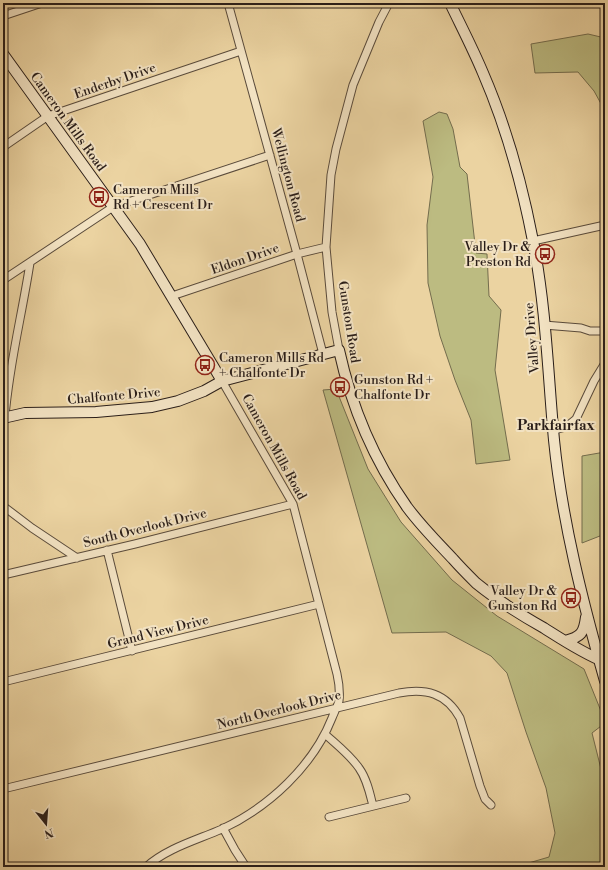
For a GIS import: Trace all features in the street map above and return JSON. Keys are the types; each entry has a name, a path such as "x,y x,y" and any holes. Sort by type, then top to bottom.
{"street":[{"path":"3,16 42,3"},
{"name":"Wellington Road","path":"228,3 323,354"},
{"name":"Gunston Road","path":"389,3 378,22 359,67 345,110 332,175 326,247 332,312 344,374 373,447 385,472 408,507 437,544 476,582 520,614 602,661"},
{"name":"Valley Drive","path":"450,3 483,73 500,117 516,170 533,241 542,296 554,430 567,526 587,611 602,661 605,681"},
{"name":"Enderby Drive","path":"3,147 48,116 241,51"},
{"name":"Cameron Mills Road","path":"3,54 140,244 172,296 293,504 338,674 340,690 338,703 326,735 300,771 280,791 251,812 223,828 172,850 146,867"},
{"path":"3,280 113,207 270,155"},
{"path":"533,241 605,225"},
{"name":"Eldon Drive","path":"172,296 297,254 326,247"},
{"path":"4,418 30,263"},
{"path":"544,326 563,326 581,328 590,331 605,331"},
{"name":"Chalfonte Drive","path":"4,418 25,413 96,412 152,407 178,401 204,391 222,381 339,350"},
{"path":"554,430 566,427 576,419 594,381 605,363"},
{"name":"South Overlook Drive","path":"3,574 77,558 293,504"},
{"path":"3,506 32,528 77,558"},
{"path":"107,550 132,651"},
{"name":"Grand View Drive","path":"3,682 319,604"},
{"path":"565,641 574,639 582,633 587,611"},
{"name":"North Overlook Drive","path":"3,789 413,690 435,694 455,708 460,718 480,786 485,799 491,805"},
{"path":"326,735 348,755 360,769 367,783 373,806"},
{"path":"329,817 406,798"},
{"path":"223,828 246,867"}],"shaded area":[{"path":"588,34 605,38 605,111 594,91 578,72 535,73 531,44"},
{"path":"439,112 447,114 453,129 460,167 467,174 476,253 487,254 489,296 501,310 495,370 510,460 476,464 471,420 440,336 428,283 427,225 433,177 423,121"},
{"path":"336,389 368,469 401,522 452,580 497,616 584,669 605,721 605,723 592,733 605,785 605,867 515,867 549,857 555,833 546,788 507,673 491,656 446,632 392,633 323,390"},
{"path":"605,452 605,534 582,543 582,456"}],"place":[{"name":"Cameron Mills Rd + Crescent Dr","path":"99,197"},
{"name":"Valley Dr & Preston Rd","path":"545,254"},
{"name":"Cameron Mills Rd + Chalfonte Dr","path":"205,365"},
{"name":"Gunston Rd + Chalfonte Dr","path":"340,387"},
{"name":"Valley Dr & Gunston Rd","path":"571,598"}],"district":[{"name":"Parkfairfax","path":"556,426"}]}
